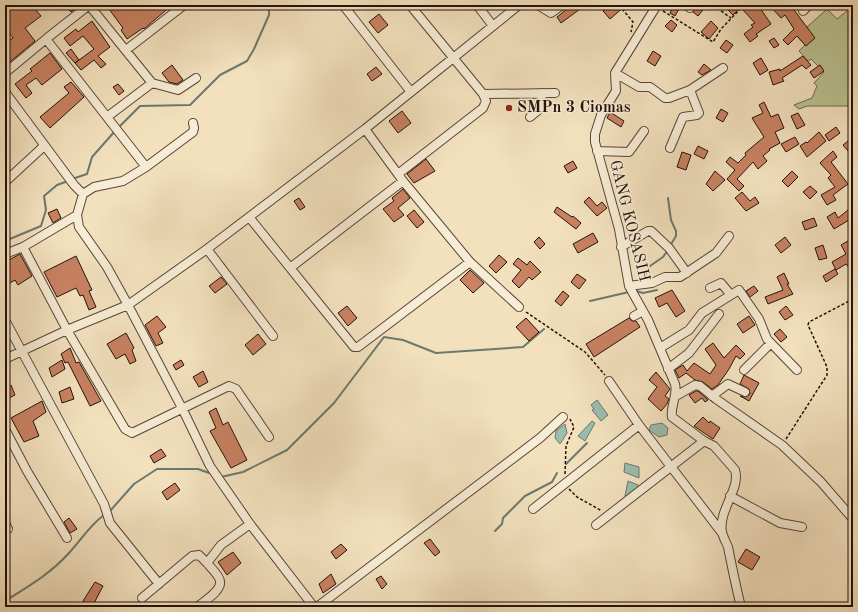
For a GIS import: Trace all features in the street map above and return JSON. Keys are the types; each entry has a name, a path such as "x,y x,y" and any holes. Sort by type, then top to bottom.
{"street":[{"path":"5,73 89,5 152,83 178,90 196,78"},
{"path":"126,50 184,5"},
{"path":"343,5 411,92"},
{"path":"290,268 401,178 483,108 486,101 483,94 410,5"},
{"path":"477,5 493,26"},
{"path":"5,359 67,330 128,305 207,249 364,129 519,5"},
{"path":"538,5 551,13 562,5"},
{"path":"657,6 615,73 639,87 650,87 665,98 670,98 703,83 723,68"},
{"path":"46,39 146,167"},
{"name":"GANG KOSASIH","path":"615,73 616,90 603,110 596,129 597,151 617,224 631,286 675,384 676,396 672,404 672,417 720,452 735,470 736,478 723,512 722,533 727,544 741,607"},
{"path":"107,117 152,83"},
{"path":"670,148 684,117 698,115 699,113 690,90"},
{"path":"5,92 66,175 83,194"},
{"path":"530,117 541,108 542,93"},
{"path":"483,94 556,93"},
{"path":"192,123 194,128 193,132 146,167 123,181 94,187 83,194 77,215 80,230 107,267 128,305 183,410 210,466 250,524 316,607 540,438 563,417"},
{"path":"364,129 401,178 470,262 519,307"},
{"path":"597,151 629,152 644,131"},
{"path":"5,182 44,146"},
{"path":"5,254 23,248 77,215"},
{"path":"249,217 349,344 357,348 470,262"},
{"path":"621,247 648,231 659,238 669,248 687,273"},
{"path":"631,286 652,283 665,277 680,277 716,253 728,236"},
{"path":"23,248 67,330 126,431 132,433 183,410 226,387 233,387 269,437"},
{"path":"207,249 273,336"},
{"path":"710,288 721,282 731,295"},
{"path":"660,348 682,336 689,330 702,313 739,290 759,319 771,343 798,370"},
{"path":"634,316 643,311"},
{"path":"668,370 689,353 719,314"},
{"path":"5,320 104,504 110,523 159,584"},
{"path":"744,370 771,343"},
{"path":"608,381 639,425 722,533"},
{"path":"712,396 728,384 745,392"},
{"path":"676,396 698,385 782,445 821,482 853,519"},
{"path":"533,509 639,425"},
{"path":"5,429 27,471 67,538"},
{"path":"596,525 704,441"},
{"path":"730,496 780,523 802,527"},
{"path":"207,563 221,545 250,524"},
{"path":"142,598 194,555 200,555 220,580 220,585 217,590 197,607"}],"path":[{"path":"619,5 634,22 630,34 637,39"},
{"path":"713,5 731,18"},
{"path":"657,6 713,42 731,18 742,7 740,5"},
{"path":"782,445 827,375 827,367 808,325 809,322 853,299"},
{"path":"519,307 585,352 603,371 608,381"}],"green space":[{"path":"853,6 853,106 807,106 799,109 794,105 812,98 817,86 814,83 824,72 811,59 808,61 799,51 805,45 797,36 827,9 837,19"}],"shaded area":[{"path":"597,400 608,415 601,421 592,410 594,409 591,405"},
{"path":"592,421 595,423 585,441 578,436"},
{"path":"662,423 668,428 667,435 659,437 649,430 651,425"},
{"path":"565,424 567,433 560,444 555,438 556,431"},
{"path":"625,463 639,467 639,478 624,472"},
{"path":"628,481 638,485 638,489 629,497 625,496"}],"building":[{"path":"5,5 9,11 16,5 42,5 35,9 41,16 25,28 35,41 5,66 5,43 13,38 5,27"},
{"path":"65,5 73,5 76,8 71,12"},
{"path":"113,5 172,5 144,29 143,28 127,39 121,30 123,28 109,9"},
{"path":"572,5 577,5 580,9 561,23 557,17"},
{"path":"611,5 626,5 610,19 603,11"},
{"path":"674,5 680,7 675,16 670,13"},
{"path":"694,5 707,5 698,16 693,12 695,9"},
{"path":"723,5 733,5 738,10 733,15"},
{"path":"748,5 758,5 771,24 756,34 758,36 750,42 744,34 753,27 751,25 755,23 743,10"},
{"path":"769,5 801,5 794,10 815,38 806,46 797,36 788,45 783,40 794,29 785,15 781,18"},
{"path":"379,14 388,25 378,33 369,22"},
{"path":"671,20 677,25 672,32 665,26"},
{"path":"92,21 110,47 98,56 106,64 101,68 94,60 81,70 75,63 94,49 83,36 70,46 64,38 76,29 78,32"},
{"path":"711,21 718,28 709,39 701,32"},
{"path":"774,38 779,45 774,48 769,41"},
{"path":"726,40 733,45 727,53 720,48"},
{"path":"71,49 79,60 75,63 66,53"},
{"path":"653,51 661,56 655,66 647,61"},
{"path":"50,53 62,69 42,85 36,78 26,85 32,93 26,98 15,84 32,71 30,69"},
{"path":"803,56 811,65 806,69 802,65 782,78 784,81 773,85 769,72 780,69 780,71"},
{"path":"761,58 768,70 760,75 753,63"},
{"path":"704,64 711,70 702,75 698,72"},
{"path":"172,65 183,80 177,84 169,82 162,73"},
{"path":"820,65 824,71 814,78 810,72"},
{"path":"376,67 382,74 372,81 367,74"},
{"path":"71,82 84,97 50,128 40,117 69,93 64,87"},
{"path":"118,84 124,91 119,95 113,87"},
{"path":"764,102 771,117 778,114 784,128 775,132 780,143 769,149 770,150 763,156 767,161 758,169 753,162 737,179 744,186 739,191 727,179 735,170 726,162 730,157 738,163 746,155 745,153 764,137 752,118 763,113 759,105"},
{"path":"721,109 728,113 723,122 716,118"},
{"path":"402,111 411,123 398,133 389,121"},
{"path":"610,112 624,121 621,127 607,118"},
{"path":"798,113 805,125 797,129 791,116"},
{"path":"836,127 840,133 829,141 825,135"},
{"path":"819,132 826,141 807,157 800,146 806,142 807,143"},
{"path":"795,137 799,144 786,152 781,144"},
{"path":"853,137 853,147 848,151 843,145"},
{"path":"698,146 708,151 704,159 694,154"},
{"path":"833,151 837,157 831,162 848,184 833,195 836,200 827,205 821,195 835,187 828,178 831,175 820,163"},
{"path":"682,152 691,155 686,170 677,167"},
{"path":"426,159 435,171 414,183 407,174"},
{"path":"573,161 577,168 568,173 564,166"},
{"path":"715,171 725,180 713,191 706,184"},
{"path":"792,171 798,177 788,187 782,181"},
{"path":"810,186 817,192 810,199 803,192"},
{"path":"403,189 410,198 398,208 404,215 394,222 383,209 394,201 392,198"},
{"path":"742,192 750,201 755,197 759,203 746,211 735,198"},
{"path":"589,197 597,206 602,202 607,208 597,216 584,202"},
{"path":"299,198 305,207 300,210 294,201"},
{"path":"853,206 853,224 849,220 834,229 827,217 835,212 838,218"},
{"path":"557,207 572,217 573,216 581,223 576,229 554,212"},
{"path":"57,209 61,218 53,223 48,213"},
{"path":"414,210 424,222 417,228 407,216"},
{"path":"814,218 817,226 805,230 802,222"},
{"path":"593,233 598,242 578,253 573,244"},
{"path":"539,237 545,244 540,249 534,242"},
{"path":"785,237 791,245 781,253 775,245"},
{"path":"853,238 853,272 846,264 836,270 832,262 846,254 841,245"},
{"path":"823,245 827,258 819,260 815,248"},
{"path":"20,254 32,276 18,285 15,280 5,286 5,259 9,260"},
{"path":"499,255 507,262 496,273 489,266"},
{"path":"76,256 92,290 89,291 96,307 89,310 83,295 80,296 76,288 57,297 44,272"},
{"path":"518,258 527,265 530,261 541,272 532,280 529,277 519,288 512,281 521,270 513,264"},
{"path":"835,269 838,274 826,282 823,276"},
{"path":"470,270 484,283 473,293 460,280"},
{"path":"784,273 789,284 787,284 793,294 768,304 765,297 783,290 777,277"},
{"path":"577,274 586,280 579,289 571,282"},
{"path":"221,277 227,284 215,293 209,286"},
{"path":"754,286 758,291 750,297 746,291"},
{"path":"672,290 685,311 676,317 667,303 659,307 655,298"},
{"path":"563,291 569,296 561,306 555,301"},
{"path":"347,306 357,318 348,326 338,313"},
{"path":"786,306 793,315 785,320 779,312"},
{"path":"157,316 166,327 158,333 163,343 156,346 145,325"},
{"path":"749,316 755,325 743,333 737,324"},
{"path":"526,318 539,332 529,341 516,327"},
{"path":"629,318 632,321 636,321 640,327 594,357 586,344"},
{"path":"780,329 787,337 781,342 774,334"},
{"path":"126,333 134,348 132,350 136,361 130,364 125,354 116,359 107,344"},
{"path":"258,334 266,344 253,355 245,345"},
{"path":"713,343 724,358 736,345 745,354 740,359 736,356 718,385 712,389 703,382 695,380 686,373 679,378 675,370 683,365 687,371 694,363 710,374 716,365 705,349"},
{"path":"70,348 76,363 79,362 101,401 90,406 68,362 65,363 61,354"},
{"path":"62,360 65,369 52,377 49,368"},
{"path":"181,360 184,365 176,370 173,365"},
{"path":"203,371 208,382 199,387 193,377"},
{"path":"656,372 670,389 665,396 669,399 667,404 661,411 648,399 657,387 649,380"},
{"path":"744,375 759,383 749,401 740,396 746,397 750,394 749,389 740,384"},
{"path":"11,385 15,395 5,400 5,389"},
{"path":"70,387 74,399 62,403 59,392"},
{"path":"696,391 708,400 705,402 702,398 695,403 689,395"},
{"path":"42,401 46,412 33,421 39,436 24,442 11,418"},
{"path":"216,408 223,425 228,422 247,460 231,468 210,431 216,428 209,412"},
{"path":"703,417 709,423 710,421 720,428 713,439 694,426"},
{"path":"161,449 166,456 154,463 150,456"},
{"path":"175,483 180,490 167,500 162,492"},
{"path":"69,518 77,529 70,533 64,522"},
{"path":"430,539 440,552 435,556 424,543"},
{"path":"341,544 347,550 336,559 331,552"},
{"path":"746,549 760,557 752,570 738,562"},
{"path":"233,552 241,563 227,575 218,562"},
{"path":"331,574 336,584 323,593 319,584"},
{"path":"381,576 387,584 382,589 376,579"},
{"path":"95,582 103,586 92,607 83,601"}],"waterway":[{"path":"118,128 140,106 190,105 220,75 247,61 269,15 269,5"},
{"path":"72,179 87,174 92,157 115,131"},
{"path":"5,241 41,226 46,210 44,196 57,185 68,181"},
{"path":"668,198 671,220 676,231 676,236 670,246"},
{"path":"642,281 650,266 663,257 668,250"},
{"path":"636,291 643,293 657,290"},
{"path":"590,301 629,292"},
{"path":"221,477 243,472 287,450 334,403 384,337 403,340 436,353 523,347 544,329"},
{"path":"566,464 587,443"},
{"path":"110,511 134,484 157,469 198,469 212,474"},
{"path":"495,531 502,524 503,518 525,496 552,482 557,473"},
{"path":"5,601 39,579 54,567 69,553 94,523 104,515"}],"place":[{"name":"SMPn 3 Ciomas","path":"509,108"}]}
